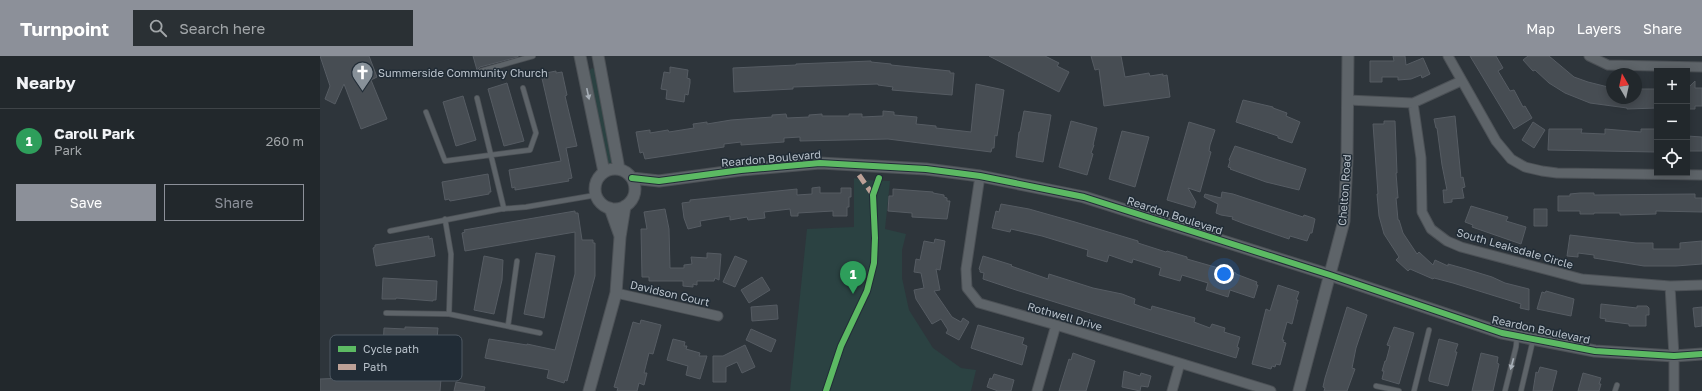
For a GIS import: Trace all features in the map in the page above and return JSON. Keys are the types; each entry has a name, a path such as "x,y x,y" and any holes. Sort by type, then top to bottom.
{"street":[{"path":"580,56 604,172"},
{"path":"598,56 619,169"},
{"name":"Chelton Road","path":"1299,391 1344,221 1348,56"},
{"path":"1448,56 1496,142 1511,159 1525,166 1542,172 1557,173 1702,175"},
{"path":"1589,56 1608,65 1702,67"},
{"path":"1348,100 1413,102 1461,81"},
{"name":"South Leaksdale Circle","path":"1413,102 1421,158 1422,212 1431,229 1447,241 1461,247 1582,279 1670,286 1702,285"},
{"name":"Reardon Boulevard","path":"632,178 659,181 741,170 820,163 926,169 980,176 1084,197 1330,275 1502,333 1595,350 1674,356 1702,354"},
{"path":"611,169 619,169 626,172 632,178 635,188 634,194 631,201 625,206 618,209 610,208 603,205 596,195 595,184 598,177 604,172 611,169"},
{"name":"Rothwell Drive","path":"980,176 966,269 967,288 978,303 1056,325 1271,391"},
{"name":"Reardon Boulevard","path":"634,194 659,181"},
{"path":"589,391 616,293 620,237 625,206"},
{"path":"610,208 620,237"},
{"path":"1670,286 1674,356 1674,391"},
{"name":"Davidson Court","path":"616,293 718,316"},
{"path":"1037,391 1056,325"},
{"path":"1172,391 1180,363"}],"lane":[{"path":"481,71 534,56"},
{"path":"426,112 445,161 530,150 536,133 523,88"},
{"path":"477,98 504,209"},
{"path":"390,231 445,219 596,195"},
{"path":"445,219 451,254 449,314"},
{"path":"508,326 517,261"},
{"path":"386,313 449,314 540,333"},
{"path":"1414,391 1429,330"},
{"path":"1504,391 1516,346 1517,336"},
{"path":"1521,391 1533,339"},
{"path":"1615,391 1617,385"},
{"path":"1376,386 1399,391"}],"green space":[{"path":"592,68 596,70 614,165 605,166 588,72"},
{"path":"854,178 862,180 890,181 885,229 906,234 902,250 902,278 909,310 933,348 961,368 976,370 971,391 790,391 807,229 854,227"}],"building":[{"name":"Summerside Community Church","path":"320,56 369,56 377,77 371,80 387,119 361,129 344,84 335,104 325,99 330,86"},
{"path":"473,56 518,57 480,67 477,70"},
{"path":"989,56 1045,56 1059,63 1057,66 1069,72 1059,92"},
{"path":"1091,56 1121,56 1125,77 1149,73 1150,76 1163,74 1163,76 1167,75 1170,97 1104,106 1099,69 1095,70"},
{"path":"1393,56 1405,56 1406,65 1423,58 1430,74 1422,78 1421,75 1411,79 1398,80 1398,77 1382,77 1382,82 1370,82 1370,61 1394,61"},
{"path":"1470,56 1496,56 1503,68 1498,71 1510,91 1514,90 1523,107 1525,106 1532,118 1514,129"},
{"path":"1528,56 1549,56 1574,77 1606,86 1606,104 1642,104 1642,89 1654,89 1654,108 1627,109 1590,103 1565,93 1549,83 1535,70 1533,71 1523,60"},
{"path":"871,61 891,65 950,71 950,73 954,73 952,95 892,90 893,87 878,84 793,87 793,89 734,92 733,68"},
{"path":"670,67 688,70 687,78 690,79 690,83 688,95 685,94 684,102 666,99 667,90 661,89 664,72 670,73"},
{"path":"556,71 556,73 562,72 567,95 565,96 577,146 566,148 572,178 568,179 569,181 515,190 515,187 512,188 509,170 561,161 541,74"},
{"path":"1695,81 1695,88 1702,88 1702,106 1695,106 1695,109 1690,109 1690,86"},
{"path":"507,83 524,141 504,146 488,89"},
{"path":"976,84 1004,90 997,136 995,135 994,148 992,148 991,152 888,139 800,141 800,137 784,138 784,142 741,145 741,142 724,144 724,147 645,159 643,152 640,153 636,132 650,130 650,133 668,130 669,132 694,128 693,124 707,122 707,124 731,120 772,117 772,115 786,114 787,118 809,117 809,115 822,114 822,116 849,116 849,114 862,114 862,117 883,116 883,111 894,112 894,115 917,117 916,124 971,132"},
{"path":"463,96 476,140 456,146 443,102"},
{"path":"1243,100 1273,107 1287,113 1286,116 1300,122 1292,143 1278,138 1278,136 1236,122"},
{"path":"1024,111 1051,115 1043,162 1016,157 1019,132"},
{"path":"1455,116 1461,178 1463,177 1465,187 1462,188 1464,198 1452,199 1452,202 1444,203 1443,190 1447,190 1437,128 1434,119"},
{"path":"1071,121 1097,128 1091,153 1093,154 1087,175 1059,167"},
{"path":"1384,121 1395,121 1398,198 1396,198 1398,220 1403,233 1417,254 1419,252 1433,265 1435,260 1448,266 1448,264 1466,269 1492,277 1505,283 1529,289 1529,310 1520,308 1521,304 1453,283 1433,279 1410,269 1408,271 1396,260 1399,257 1384,234 1379,216 1377,194 1373,124 1384,124"},
{"path":"1189,122 1215,130 1210,145 1209,151 1211,152 1200,192 1188,188 1196,202 1194,208 1167,200"},
{"path":"1533,122 1545,130 1534,148 1522,140"},
{"path":"1549,129 1582,129 1581,133 1605,134 1605,129 1641,132 1641,129 1654,129 1654,152 1548,150"},
{"path":"1122,131 1149,137 1135,187 1109,179"},
{"path":"1690,136 1702,137 1702,151 1690,151"},
{"path":"1235,146 1306,169 1299,190 1266,182 1230,169 1231,168 1228,167 1229,160"},
{"path":"488,174 491,192 489,192 489,194 450,201 449,199 445,200 442,182"},
{"path":"820,187 820,193 841,193 841,188 851,188 849,207 847,207 847,216 833,216 833,211 798,213 798,216 791,216 790,209 764,212 765,218 748,220 747,217 730,220 730,216 700,221 701,226 688,229 684,218 682,203 690,202 690,200 797,189 797,195 812,194 812,188"},
{"path":"893,189 933,192 944,195 944,197 947,198 947,201 950,201 947,219 912,217 912,213 888,211 889,196 893,196"},
{"path":"1222,192 1233,194 1303,217 1304,215 1313,218 1315,219 1312,233 1310,233 1307,241 1290,236 1289,239 1232,219 1233,217 1216,213 1218,204 1204,197 1205,194 1221,198"},
{"path":"1594,193 1594,195 1695,194 1695,198 1702,198 1702,212 1656,211 1656,214 1620,215 1620,213 1580,214 1580,211 1558,211 1558,196 1570,196 1570,194"},
{"path":"1001,204 1029,209 1075,222 1138,241 1138,243 1166,252 1167,251 1187,257 1187,259 1236,273 1257,282 1256,285 1258,285 1254,298 1230,290 1228,297 1206,290 1208,283 1182,275 1180,281 1159,275 1161,268 1133,259 1132,263 1109,255 1107,262 1087,256 1088,250 1042,236 1011,229 1010,232 992,228 996,211 999,212"},
{"path":"1471,206 1508,217 1506,221 1526,227 1521,244 1472,227 1473,225 1465,222"},
{"path":"665,209 669,229 670,268 684,268 684,265 692,264 691,257 707,258 707,253 721,254 719,280 715,278 714,281 697,281 697,285 693,284 693,287 683,286 683,281 649,281 649,277 642,277 641,229 647,229 644,212"},
{"path":"1534,209 1547,209 1547,226 1534,226"},
{"path":"575,211 575,213 578,213 582,240 593,240 593,243 595,243 595,276 567,381 565,380 564,383 547,378 549,370 485,358 489,339 527,344 555,350 575,274 575,232 465,251 462,233 465,232 464,230"},
{"path":"1570,235 1636,243 1653,243 1653,249 1680,249 1680,243 1702,241 1702,264 1644,266 1594,258 1594,255 1578,253 1578,257 1567,256"},
{"path":"429,236 429,239 432,238 435,256 376,266 373,248 375,245"},
{"path":"935,239 945,241 940,270 936,269 940,290 934,291 952,317 961,322 963,318 969,322 959,340 946,333 948,330 941,319 932,324 916,299 914,290 924,288 921,273 914,272 916,259 920,260 924,241 934,243"},
{"path":"536,253 555,256 544,318 524,314"},
{"path":"484,256 503,260 502,280 494,314 474,310"},
{"path":"735,256 747,261 735,287 723,282"},
{"path":"983,256 1048,279 1049,274 1093,288 1122,294 1135,299 1134,304 1151,310 1152,306 1195,318 1194,322 1210,328 1212,324 1225,328 1224,332 1240,337 1236,358 983,279 984,273 980,272 979,269"},
{"path":"762,277 770,290 749,303 741,290"},
{"path":"383,278 437,281 436,300 396,298 382,299"},
{"path":"1278,285 1299,292 1296,300 1298,300 1292,324 1287,322 1282,340 1286,343 1280,365 1276,364 1275,367 1272,366 1271,369 1252,364 1266,309 1270,311"},
{"path":"1546,291 1574,299 1571,316 1537,309 1542,292 1545,293"},
{"path":"1601,304 1637,308 1637,306 1647,306 1649,308 1649,315 1646,315 1646,326 1629,326 1629,324 1605,321 1606,319 1600,318"},
{"path":"777,305 778,319 752,321 751,307"},
{"path":"1347,307 1367,315 1356,348 1352,368 1355,369 1347,391 1324,391 1325,388 1323,387 1325,378"},
{"path":"1702,307 1702,326 1695,327 1693,308"},
{"path":"641,320 661,325 653,354 649,353 644,373 647,373 644,385 639,383 637,391 617,391 618,388 614,387 633,322 640,324"},
{"path":"978,325 1024,338 1022,344 1027,346 1022,365 971,348"},
{"path":"405,327 438,328 437,335 384,335 384,328 405,329"},
{"path":"1394,327 1414,333 1399,384 1382,379 1384,371 1382,371 1390,346 1387,345"},
{"path":"751,329 776,340 771,352 746,340"},
{"path":"673,339 685,342 684,346 687,346 686,349 700,353 699,356 707,356 700,379 686,375 688,366 667,360"},
{"path":"1439,339 1458,344 1448,386 1429,381"},
{"path":"745,345 755,367 742,373 737,362 726,367 726,382 713,382 713,356 723,356"},
{"path":"1073,353 1095,361 1086,391 1059,391 1069,359 1071,360"},
{"path":"1481,353 1498,357 1497,363 1499,364 1493,391 1472,391"},
{"path":"1540,367 1557,371 1552,391 1533,391 1536,372 1538,373"},
{"path":"1124,371 1140,376 1141,373 1151,376 1148,387 1141,386 1140,391 1122,387"},
{"path":"1583,373 1601,378 1599,391 1578,391"},
{"path":"994,374 1014,380 1011,391 998,391 987,387 990,378 992,379"},
{"path":"320,379 330,379 330,381 441,381 440,391 320,391"},
{"path":"456,382 485,387 484,391 454,391"}],"marked path":[{"path":"859,175 873,195"}],"cycle path":[{"path":"632,178 659,181 741,170 820,163 926,169 980,176 1084,197 1330,275 1502,333 1595,351 1674,356 1702,354"},
{"path":"826,391 841,346 867,291 874,263 875,238 873,195 879,178"}],"place":[{"name":"Summerside Community Church","path":"362,92"},
{"name":"Caroll Park","path":"853,294"}]}
